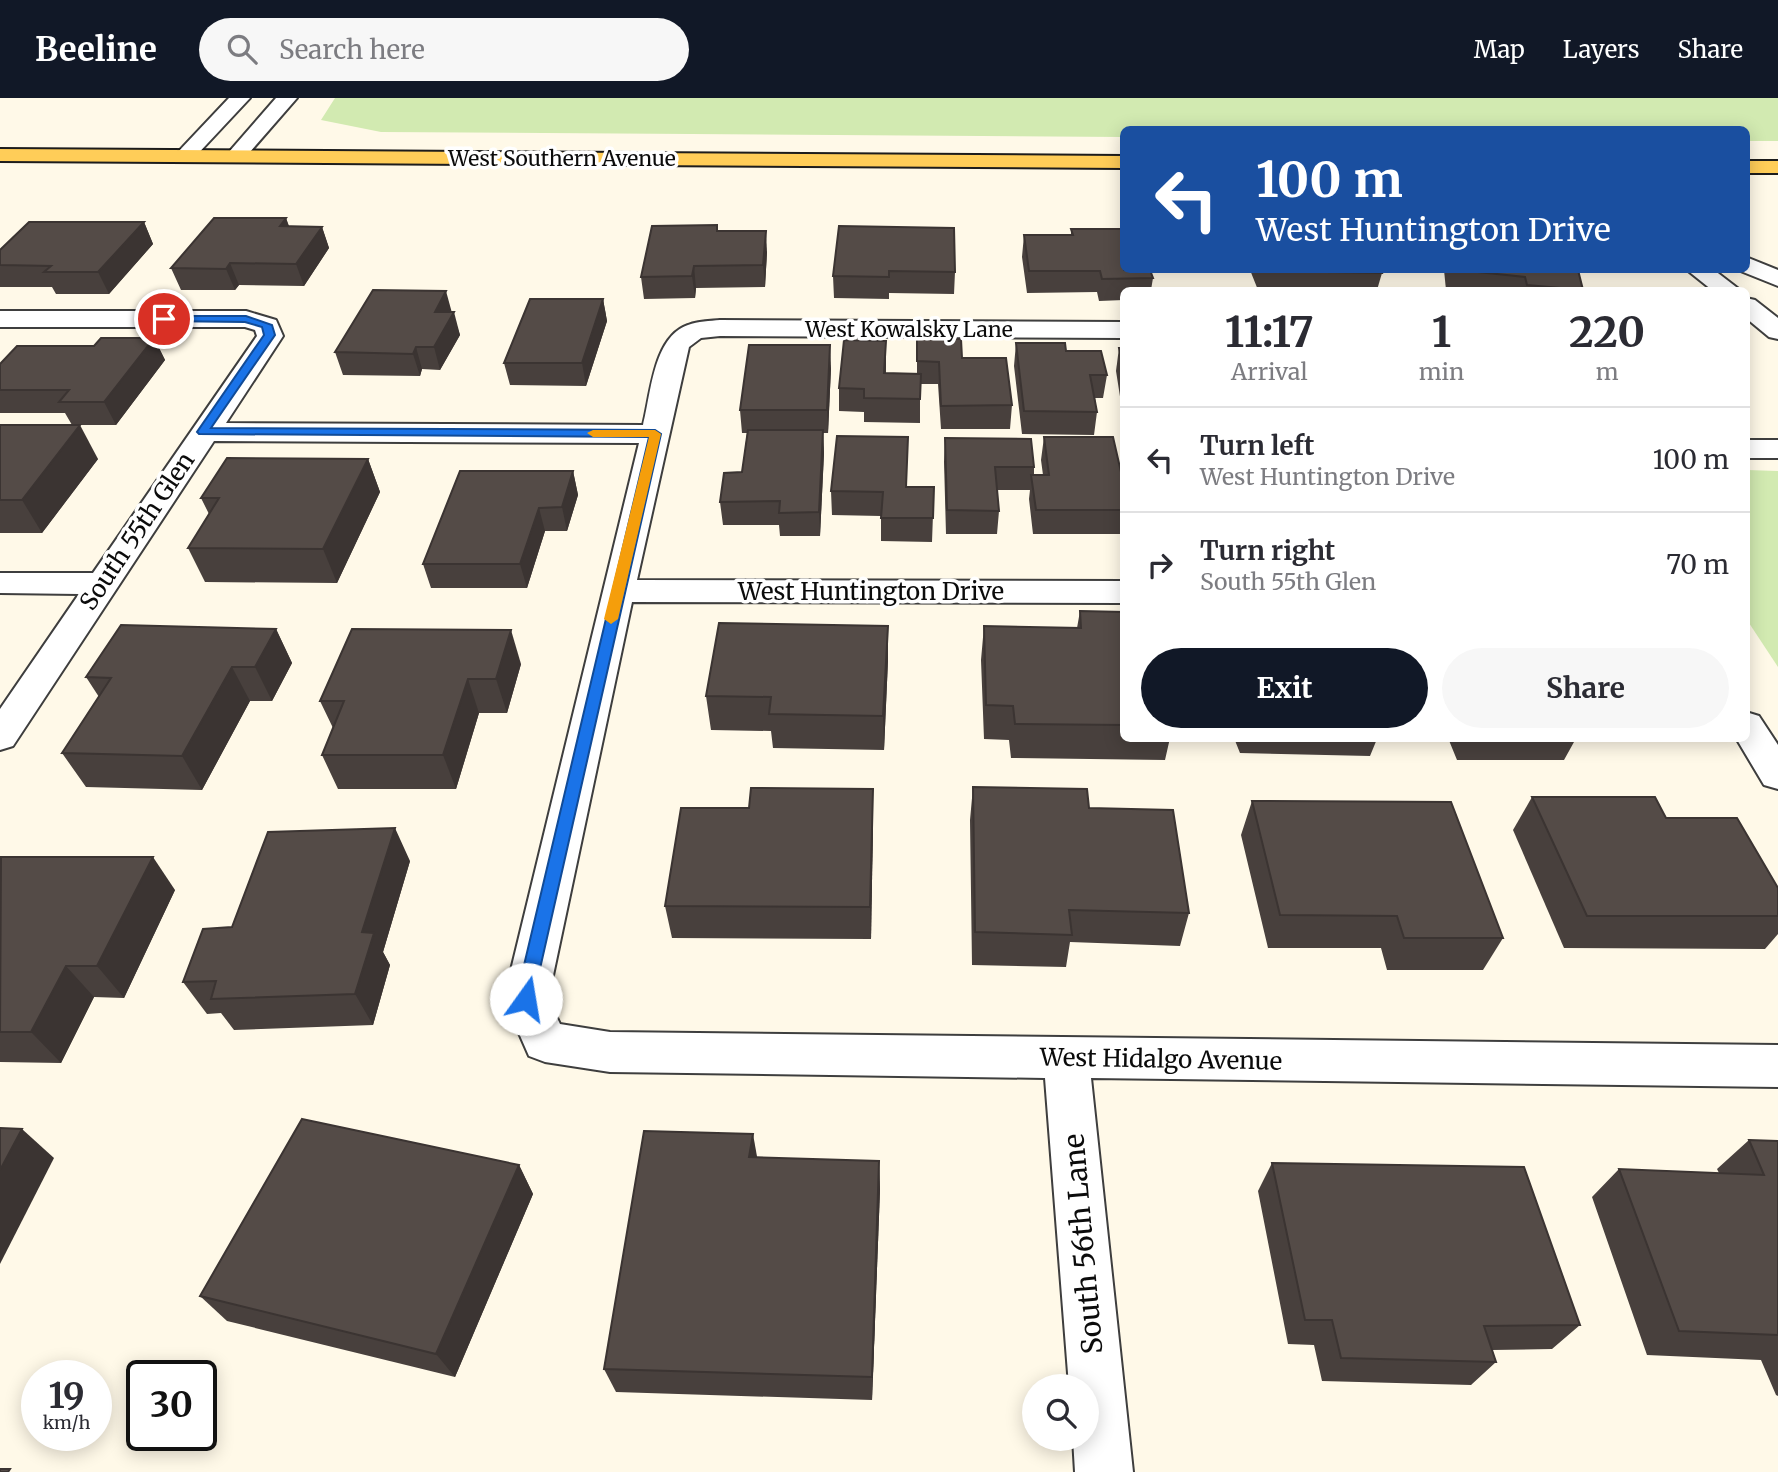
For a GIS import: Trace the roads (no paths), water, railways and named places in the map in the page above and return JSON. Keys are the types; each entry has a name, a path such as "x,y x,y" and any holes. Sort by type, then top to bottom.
{"main road":[{"name":"West Southern Avenue","path":"0,155 1120,162"},
{"path":"1750,167 1778,167"}],"street":[{"path":"185,156 240,98"},
{"path":"236,156 287,98"},
{"path":"1750,266 1778,279"},
{"path":"1703,273 1724,287"},
{"path":"1750,308 1778,331"},
{"name":"South 55th Glen","path":"0,319 246,319 267,325 270,335 0,737"},
{"name":"West Kowalsky Lane","path":"655,434 677,344 694,331 720,328 1120,330"},
{"path":"203,432 655,434 618,591"},
{"path":"1750,449 1778,449"},
{"path":"0,583 101,584"},
{"name":"West Huntington Drive","path":"618,591 1120,592"},
{"name":"West Hidalgo Avenue","path":"618,591 526,999 545,1042 610,1052 1778,1066"},
{"path":"1750,731 1778,775"},
{"name":"South 56th Lane","path":"1066,1058 1104,1472"}]}
